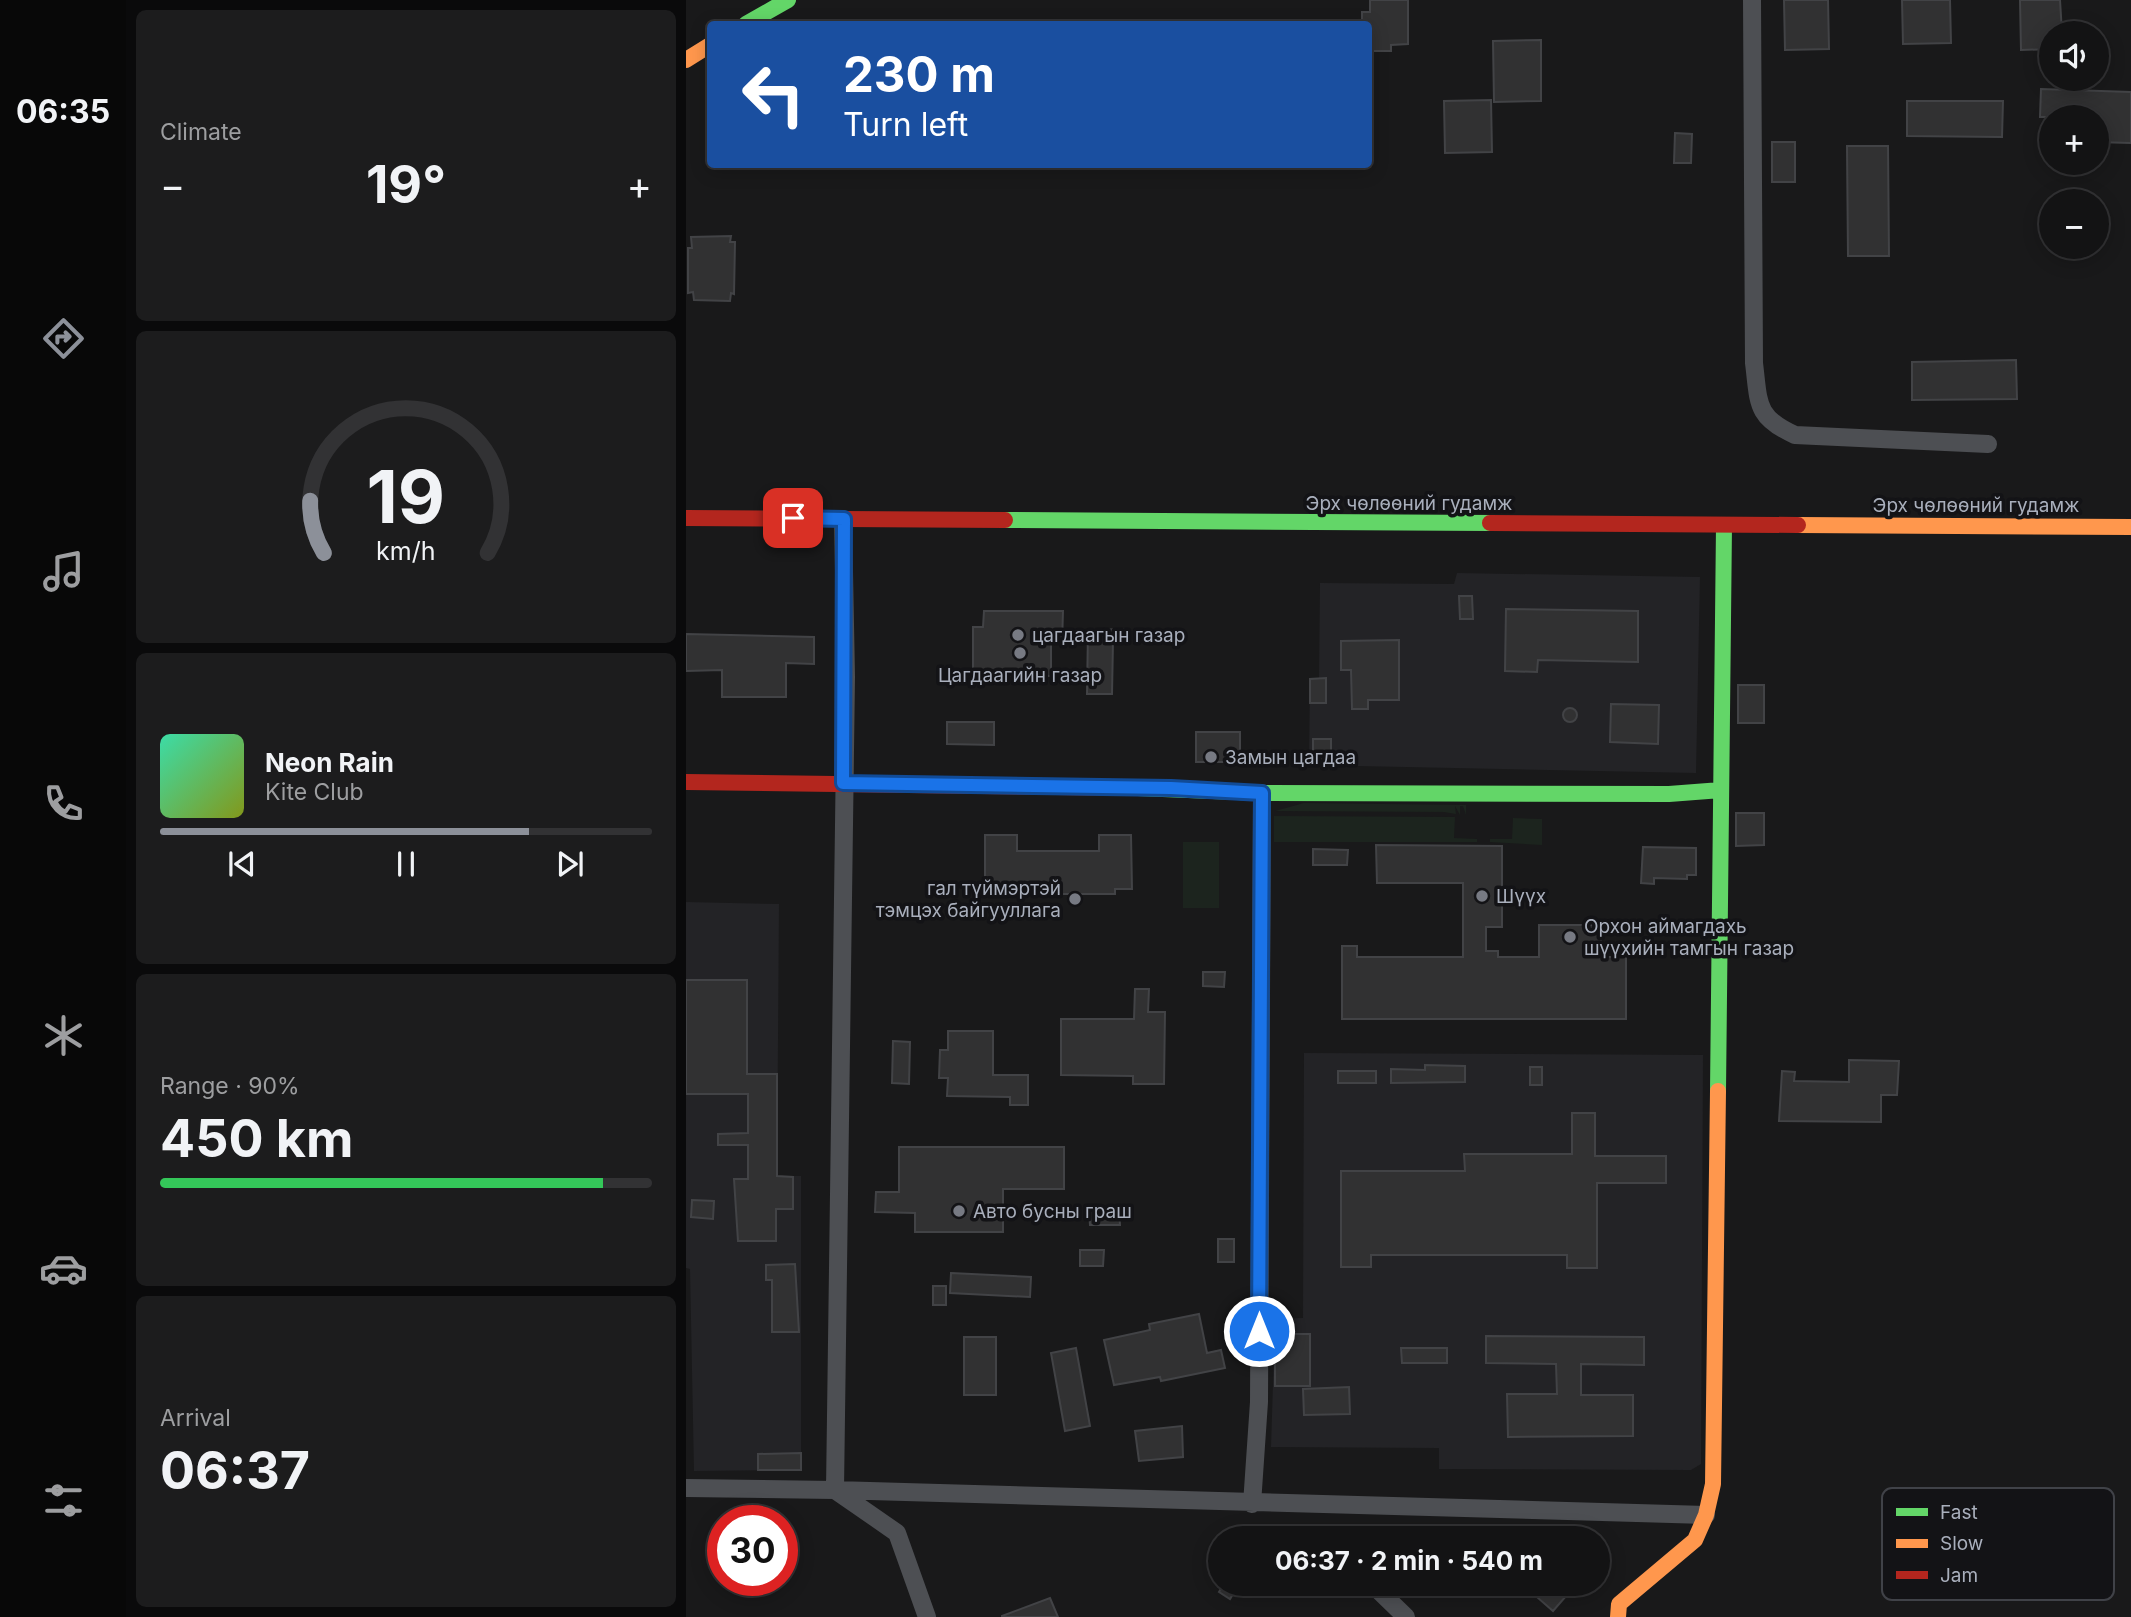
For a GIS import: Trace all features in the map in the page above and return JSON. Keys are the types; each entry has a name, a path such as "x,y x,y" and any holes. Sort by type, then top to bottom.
{"main road":[{"path":"751,21 788,0"},
{"path":"686,60 707,47"},
{"name":"Эрх чөлөөний гудамж","path":"686,518 2131,527"},
{"path":"1618,1617 1619,1604 1696,1540 1706,1516 1713,1484 1724,525"},
{"path":"686,782 1171,788 1262,793 1669,794 1721,790"}],"street":[{"path":"1752,0 1754,363 1764,414 1771,424 1795,435 1988,444"},
{"path":"835,1490 844,519"},
{"path":"1252,1504 1259,1402 1262,793"},
{"path":"686,1488 1706,1516"},
{"path":"835,1490 897,1533 927,1617"},
{"path":"1385,1596 1406,1617"}],"shaded area":[{"path":"1457,573 1700,577 1696,773 1309,765 1310,679 1319,678 1320,583 1454,584"},
{"path":"1304,803 1466,805 1466,815 1463,806 1460,806 1460,815 1455,806 1456,814 1275,811"},
{"path":"1274,816 1455,817 1454,838 1477,839 1477,842 1274,842"},
{"path":"1513,818 1542,819 1542,845 1490,842 1490,839 1512,839"},
{"path":"1183,842 1219,842 1219,908 1183,908"},
{"path":"686,902 779,904 777,1176 801,1176 801,1470 694,1471 690,1269 686,1268"},
{"path":"1304,1053 1703,1055 1701,1464 1691,1470 1439,1469 1439,1448 1271,1447 1275,1319 1303,1318"}],"building":[{"path":"1370,0 1408,0 1408,44 1391,45 1391,51 1372,51 1372,21 1362,21 1362,12 1370,12"},
{"path":"1784,0 1828,0 1829,49 1785,50"},
{"path":"1902,0 1950,0 1951,43 1903,44"},
{"path":"2020,0 2060,0 2061,21 2039,21 2039,49 2021,50"},
{"path":"1541,40 1541,101 1494,102 1493,41"},
{"path":"2041,91 2131,92 2131,143 2109,142 2109,105 2040,105"},
{"path":"1491,100 1492,152 1445,153 1444,101"},
{"path":"1907,101 2003,101 2002,137 1907,136"},
{"path":"1675,133 1692,134 1691,163 1674,163"},
{"path":"1772,142 1795,142 1795,182 1772,182"},
{"path":"1847,146 1888,146 1889,256 1848,256"},
{"path":"731,236 730,242 735,242 734,294 731,293 730,301 694,300 693,292 688,293 688,248 692,248 691,237"},
{"path":"2016,360 2017,399 1912,400 1912,362"},
{"path":"1459,596 1472,596 1473,619 1460,619"},
{"path":"1506,609 1638,611 1638,662 1538,660 1537,672 1505,671"},
{"name":"цагдаагын газар","path":"984,611 1063,611 1062,644 1051,644 1051,676 973,675 973,627 983,627"},
{"path":"1126,629 1126,641 1113,641 1112,694 1087,694 1088,630"},
{"path":"686,634 814,637 814,664 786,663 786,697 722,697 722,670 686,671"},
{"path":"1399,640 1399,700 1368,700 1368,709 1352,709 1351,670 1341,670 1341,641"},
{"path":"1326,678 1326,703 1310,703 1310,679"},
{"path":"1738,685 1764,685 1764,723 1738,723"},
{"path":"1611,704 1659,705 1658,744 1610,742"},
{"path":"1570,708 1575,710 1575,720 1570,722 1565,720 1563,715 1565,710"},
{"path":"947,722 994,722 994,745 947,744"},
{"path":"1196,732 1240,732 1240,762 1196,762"},
{"path":"1313,739 1331,739 1331,756 1313,755"},
{"path":"1736,813 1764,813 1764,845 1736,846"},
{"path":"985,835 1017,835 1017,851 1099,851 1099,835 1131,835 1132,889 1115,889 1115,894 998,894 998,887 985,887"},
{"name":"Орхон аймагдахь шүүхийн тамгын газар","path":"1376,845 1502,846 1502,927 1486,927 1486,951 1498,951 1498,957 1539,957 1539,925 1601,925 1601,957 1626,957 1626,1019 1342,1019 1342,946 1357,946 1357,957 1463,957 1463,883 1377,883"},
{"path":"1643,847 1696,848 1696,875 1687,875 1687,879 1654,878 1654,884 1641,883"},
{"path":"1313,849 1348,850 1347,865 1313,865"},
{"path":"1203,972 1225,972 1224,987 1203,986"},
{"path":"686,980 747,980 747,1074 777,1074 777,1176 793,1177 793,1209 776,1209 776,1241 738,1241 734,1179 748,1179 748,1145 718,1145 718,1134 748,1133 748,1094 686,1094"},
{"path":"1135,989 1149,989 1148,1012 1165,1012 1164,1084 1133,1084 1133,1076 1061,1075 1061,1019 1134,1019"},
{"path":"948,1031 993,1031 993,1075 1028,1075 1028,1105 1010,1105 1010,1097 947,1096 948,1078 939,1078 940,1050 948,1050"},
{"path":"893,1041 910,1042 909,1084 892,1083"},
{"path":"1849,1060 1899,1061 1897,1095 1881,1095 1881,1122 1779,1121 1782,1071 1795,1072 1794,1081 1849,1082"},
{"path":"1425,1065 1465,1066 1465,1082 1391,1083 1391,1069 1425,1070"},
{"path":"1530,1067 1542,1067 1542,1085 1530,1085"},
{"path":"1338,1071 1376,1071 1376,1083 1338,1083"},
{"path":"1572,1113 1595,1113 1595,1156 1666,1156 1666,1183 1597,1183 1597,1268 1567,1268 1567,1255 1371,1255 1371,1267 1341,1267 1341,1171 1465,1171 1464,1154 1572,1154"},
{"name":"Авто бусны граш","path":"899,1147 1064,1147 1064,1189 1003,1189 1003,1232 915,1232 915,1213 875,1212 876,1192 899,1192"},
{"path":"692,1200 714,1201 713,1219 691,1217"},
{"path":"1089,1210 1119,1210 1120,1225 1090,1225"},
{"path":"1218,1239 1234,1239 1234,1262 1218,1262"},
{"path":"1080,1250 1104,1250 1103,1266 1080,1266"},
{"path":"795,1264 799,1332 772,1332 772,1280 766,1280 766,1265"},
{"path":"951,1273 1031,1277 1030,1297 950,1293"},
{"path":"933,1286 946,1286 946,1305 933,1305"},
{"path":"1199,1314 1207,1353 1221,1350 1225,1368 1161,1381 1160,1377 1114,1385 1104,1340 1150,1330 1149,1324"},
{"path":"1275,1319 1290,1319 1290,1334 1310,1334 1310,1386 1275,1386"},
{"path":"1486,1336 1644,1337 1644,1365 1581,1364 1581,1395 1633,1395 1633,1436 1508,1437 1507,1394 1557,1394 1556,1364 1486,1363"},
{"path":"964,1337 996,1337 996,1395 964,1395"},
{"path":"1076,1348 1090,1426 1065,1431 1051,1353"},
{"path":"1401,1348 1447,1348 1447,1363 1402,1363"},
{"path":"1349,1387 1350,1414 1304,1415 1303,1389"},
{"path":"1182,1426 1183,1457 1139,1461 1135,1431"},
{"path":"801,1453 801,1470 758,1470 758,1454"},
{"path":"1540,1596 1566,1596 1553,1611 1538,1598"},
{"path":"1050,1598 1058,1617 1002,1617 1002,1616"}],"traffic: fast":[{"path":"751,21 788,0"},
{"path":"1005,520 1490,523"},
{"path":"1718,1091 1724,525"},
{"path":"1138,788 1262,793 1669,794 1721,790"}],"traffic: slow":[{"path":"686,60 707,47"},
{"path":"1798,525 2131,527"},
{"path":"1618,1617 1619,1604 1695,1540 1706,1515 1713,1484 1718,1091"}],"traffic: jam":[{"path":"686,518 1005,520"},
{"path":"1490,523 1798,525"},
{"path":"686,782 1138,788"}],"place":[{"name":"цагдаагын газар","path":"1018,635"},
{"name":"Цагдаагийн газар","path":"1020,653"},
{"name":"Замын цагдаа","path":"1211,757"},
{"name":"Шүүх","path":"1482,896"},
{"name":"гал түймэртэй тэмцэх байгууллага","path":"1075,899"},
{"name":"Орхон аймагдахь шүүхийн тамгын газар","path":"1570,937"},
{"name":"Авто бусны граш","path":"959,1211"}],"route":[{"path":"793,518 844,519 843,783 1171,788 1262,793 1259,1331"}]}
